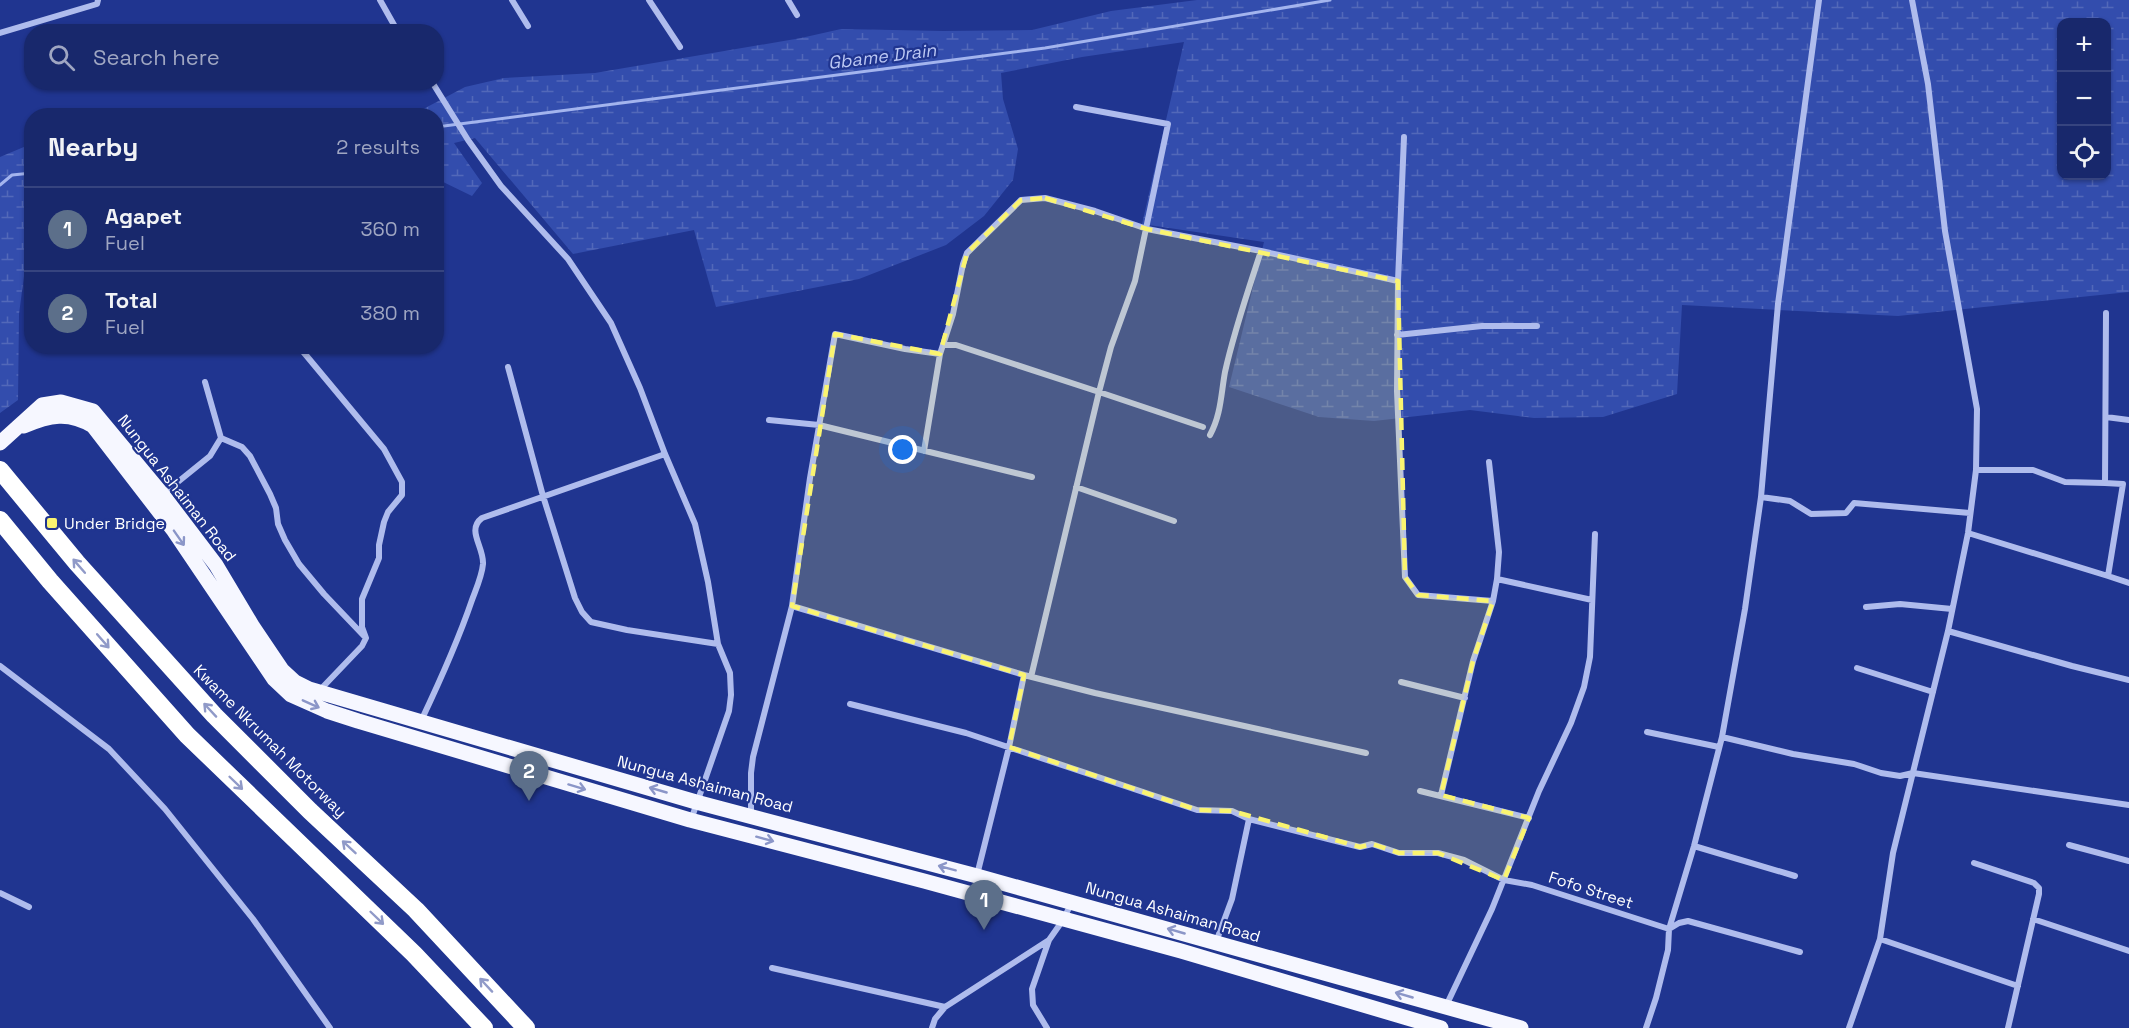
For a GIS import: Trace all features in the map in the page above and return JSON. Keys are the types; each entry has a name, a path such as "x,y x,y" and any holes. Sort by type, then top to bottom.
{"highway":[{"name":"Kwame Nkrumah Motorway","path":"0,470 76,563 206,706 260,761 416,910 526,1028"},
{"path":"0,520 50,581 187,735 414,954 484,1028"}],"main road":[{"name":"Nungua Ashaiman Road","path":"0,443 42,405 61,402 93,411 157,498 274,679 291,695 327,711 690,820 924,880 1181,951 1423,1026 1441,1028"},
{"name":"Nungua Ashaiman Road","path":"157,498 216,566 282,670 296,682 318,692 696,802 977,876 1521,1028"}],"street":[{"path":"30,24 97,4 98,0"},
{"path":"380,0 394,24"},
{"path":"512,0 528,26"},
{"path":"649,0 680,47"},
{"path":"789,0 797,15"},
{"path":"1646,1028 1668,950 1669,930 1694,846 1722,737 1745,609 1761,497 1778,304 1819,0"},
{"path":"1849,1028 1880,939 1893,853 1948,632 1968,533 1976,470 1977,409 1945,231 1928,84 1912,0"},
{"path":"0,33 24,26"},
{"path":"437,90 468,140 501,186 567,259 611,323 695,524 708,582 718,644 730,673 731,695 729,711 690,820"},
{"path":"977,876 1099,392 1111,347 1135,281 1167,124 1076,107"},
{"path":"1404,137 1398,281 1397,391 1405,577 1418,595 1493,601"},
{"path":"924,451 940,354 953,314 963,264 968,253 1021,200 1045,198 1095,211 1147,229 1398,281"},
{"path":"1210,435 1218,420 1228,362 1261,251"},
{"path":"2105,483 2106,313"},
{"path":"1397,335 1482,326 1537,326"},
{"path":"751,816 753,757 792,606 835,334 940,354"},
{"path":"943,345 956,345 1203,427"},
{"path":"305,354 384,449 402,482 402,495 388,512 384,522 379,545 380,558 362,599 362,627 366,638 362,646 318,692"},
{"path":"508,367 543,496 575,598 582,612 591,622 718,644"},
{"path":"157,498 210,456 221,438 205,382"},
{"path":"2106,417 2129,420"},
{"path":"769,420 819,425 1032,477"},
{"path":"221,438 242,447 250,456 276,508 278,524 285,540 299,564 366,638"},
{"path":"421,721 458,641 483,568 483,555 474,529 476,522 665,454"},
{"path":"1441,795 1473,661 1493,601 1497,579 1499,552 1489,462"},
{"path":"1976,470 2033,471 2065,482 2126,485 2108,576"},
{"path":"1076,487 1174,521"},
{"path":"1761,497 1790,501 1811,514 1846,513 1854,503 1970,513"},
{"path":"1968,533 2129,583"},
{"path":"1446,1007 1504,880 1584,687 1590,657 1595,534"},
{"path":"1497,579 1592,600"},
{"path":"1866,607 1900,604 1952,609"},
{"path":"792,606 1027,676 1366,753"},
{"path":"1948,632 2129,680"},
{"path":"0,666 109,749 165,809 253,919 330,1028"},
{"path":"1857,668 1933,692"},
{"path":"1401,682 1465,698"},
{"name":"Fofo Street","path":"850,704 966,733 1183,806 1210,811 1224,810 1249,819 1360,847 1372,844 1399,853 1438,853 1464,860 1504,880 1532,885 1669,930"},
{"path":"1647,732 1719,747"},
{"path":"1722,737 1900,776 1913,773 2129,806"},
{"path":"1420,790 1529,818"},
{"path":"1215,943 1232,899 1249,819"},
{"path":"2069,845 2129,861"},
{"path":"1694,846 1795,876"},
{"path":"1974,863 2034,883 2039,888 2010,1027"},
{"path":"0,893 29,907"},
{"path":"1047,1028 1035,1010 1031,996 1049,940 1063,920 1071,902"},
{"path":"2033,919 2129,951"},
{"path":"1669,930 1679,923 1688,921 1800,952"},
{"path":"1880,939 2018,986"},
{"path":"932,1028 935,1019 945,1007 1049,940"},
{"path":"772,968 945,1007"},
{"path":"1423,1026 1430,1002"}],"highlighted area":[{"path":"1045,198 1147,229 1398,281 1405,577 1418,595 1493,601 1473,661 1441,795 1529,818 1504,880 1438,853 1399,853 1372,844 1360,847 1232,811 1197,810 1009,747 1024,675 792,606 835,334 940,354 967,253 1021,200"}],"green space":[{"path":"1197,0 2129,0 2129,292 1898,316 1682,305 1677,394 1603,417 1534,418 1470,410 1374,421 1319,417 1229,387 1264,242 1142,224 1184,42 1082,57 1001,73 1003,99 1018,149 1013,180 984,216 946,245 859,279 716,307 694,230 573,254 475,138 454,143 482,183 472,196 444,182 444,108 425,108 465,87 504,78 595,73 801,38 841,29 1032,30 1111,11"},
{"path":"24,147 24,276 19,314 18,400 0,413 0,157"}],"waterway":[{"name":"Gbame Drain","path":"444,126 1045,48 1330,0"},
{"name":"Gbame Drain","path":"0,185 12,175 24,174"}],"place":[{"name":"Under Bridge","path":"52,523"},
{"name":"Total","path":"529,801"},
{"name":"Agapet","path":"984,930"}]}
